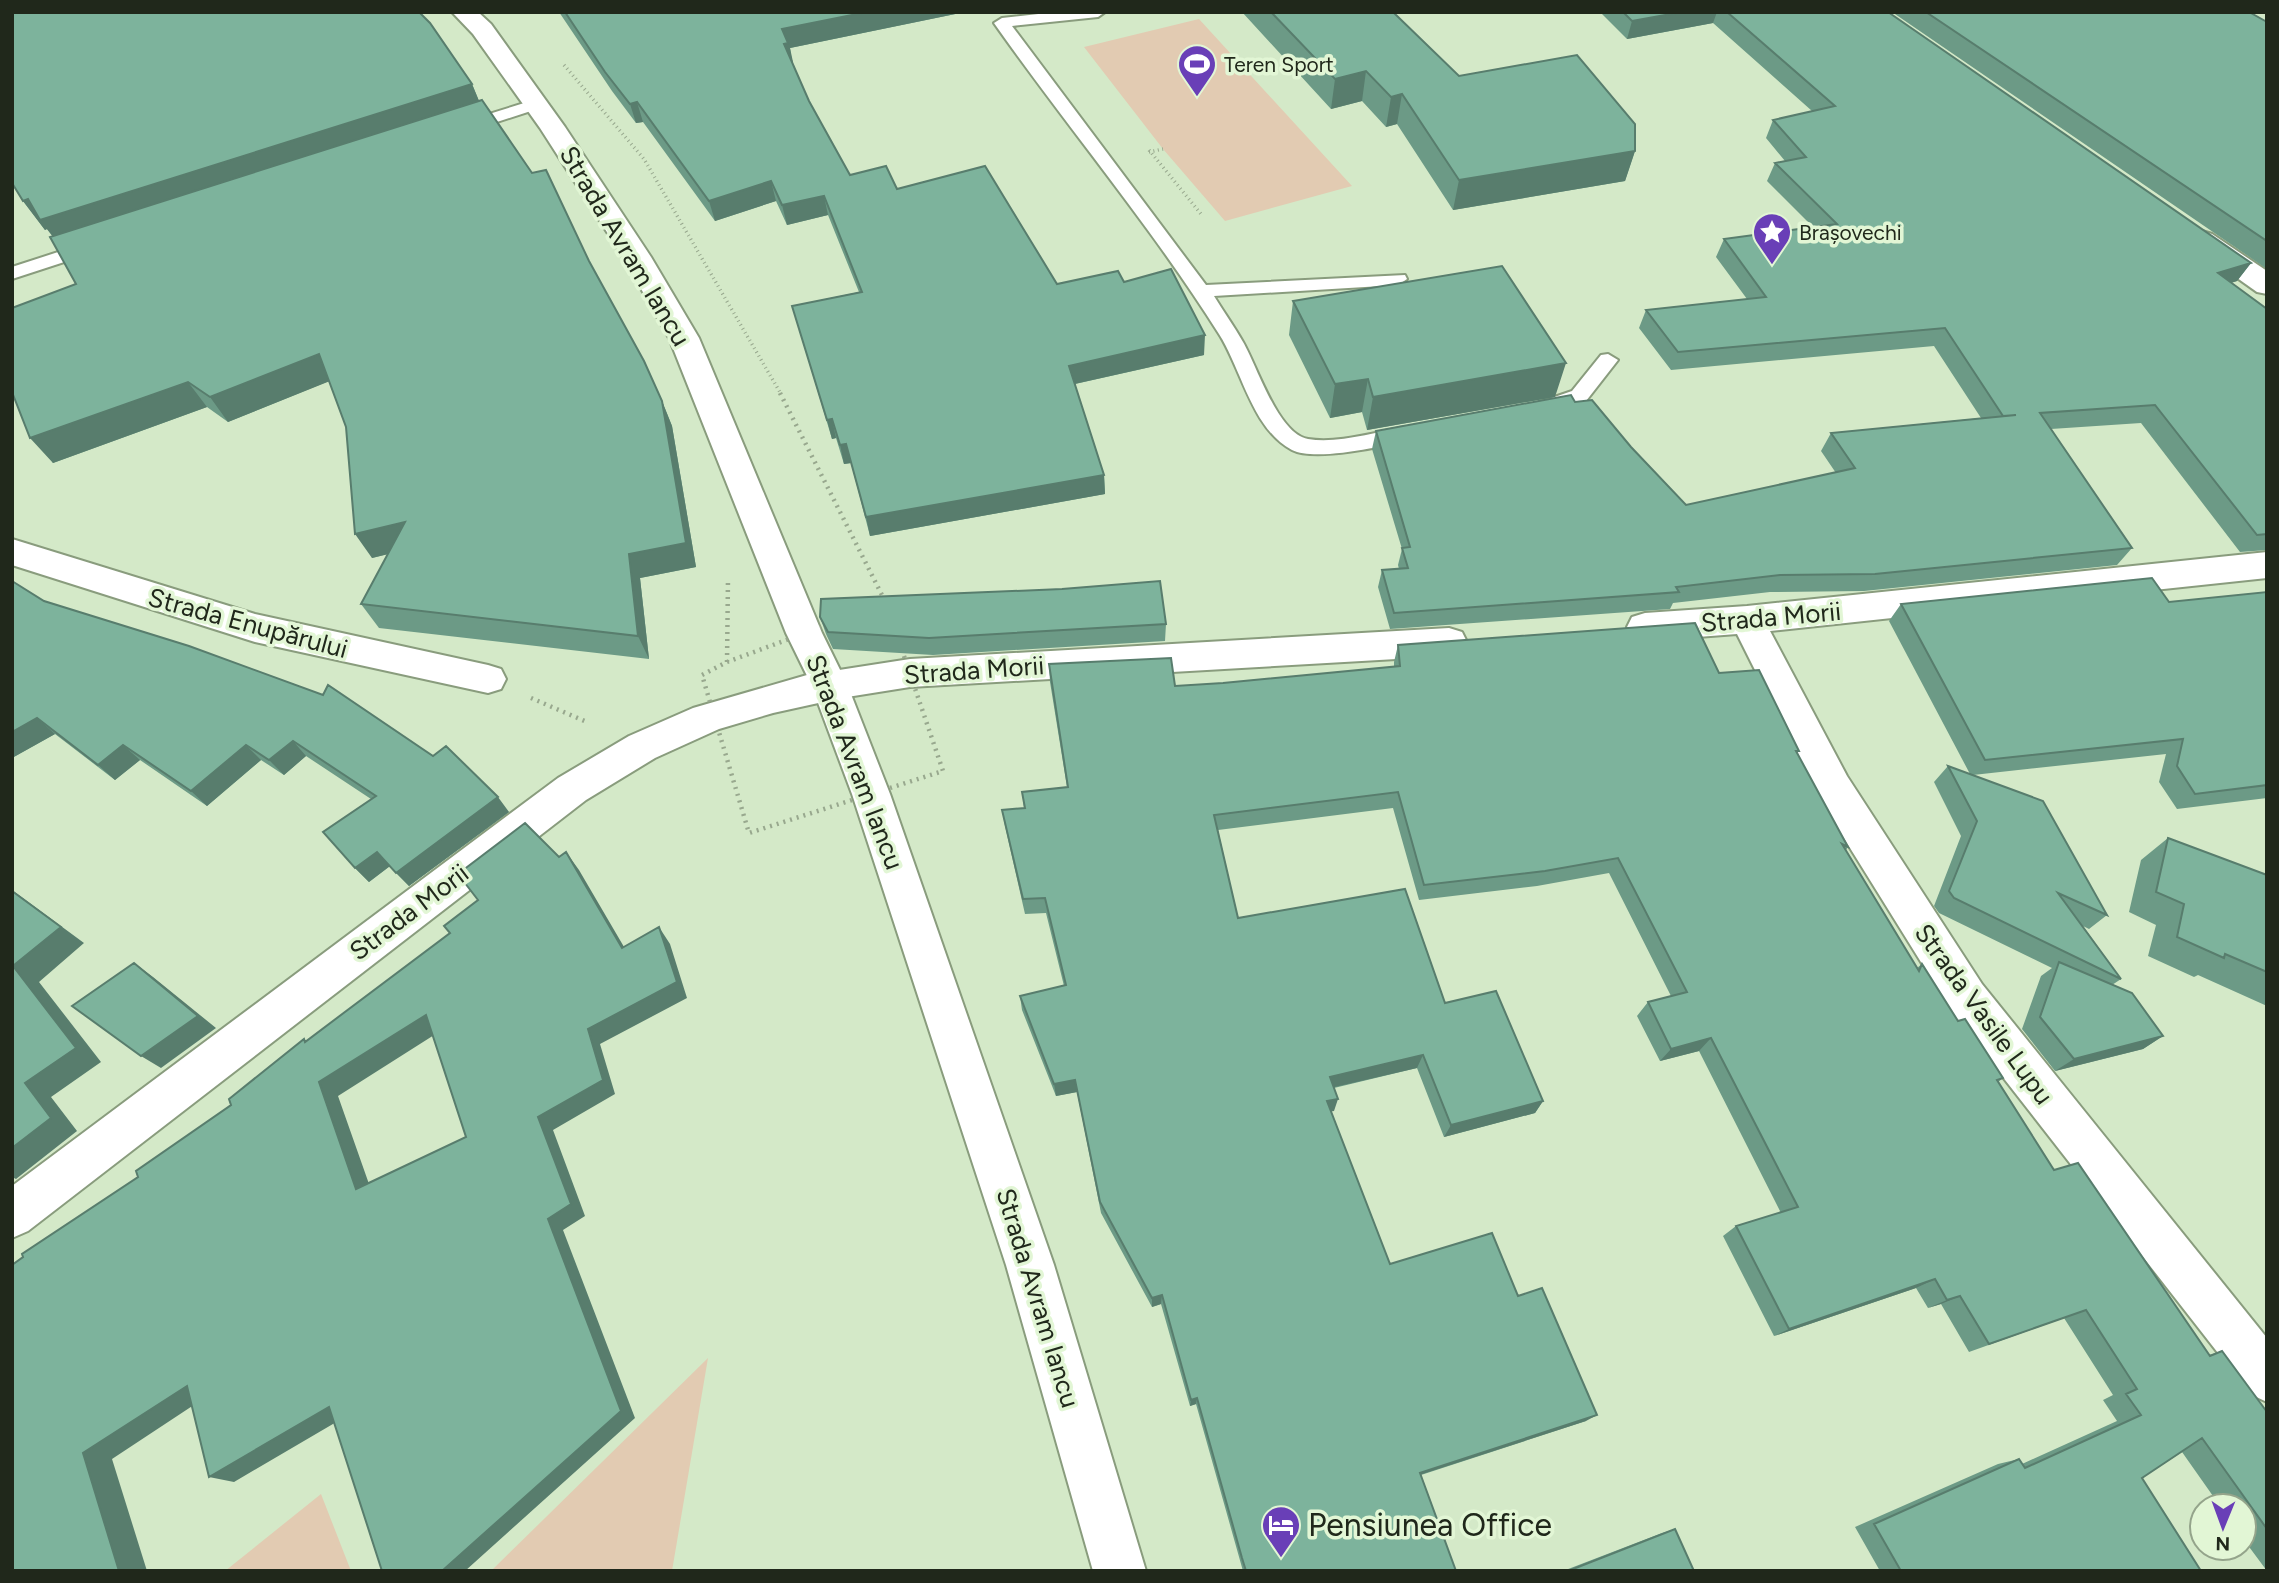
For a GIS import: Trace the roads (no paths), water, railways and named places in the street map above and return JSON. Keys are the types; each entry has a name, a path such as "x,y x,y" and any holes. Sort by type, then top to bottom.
{"street":[{"name":"Strada Avram Iancu","path":"464,12 482,29 638,257 684,338 804,633 829,684 875,807 1030,1265 1120,1571"},
{"path":"2176,223 2267,285"},
{"name":"Strada Enupărului","path":"12,552 255,628 379,658 488,679"},
{"name":"Strada Morii","path":"1611,630 1747,620 2267,565"},
{"name":"Strada Vasile Lupu","path":"1747,620 1833,787 1967,998 2267,1377"},
{"name":"Strada Morii","path":"12,1215 572,789 643,746 714,716 829,684 910,673 1476,640"}],"lane":[{"path":"997,18 1098,12"},
{"path":"997,18 1201,291 1235,344 1269,414 1284,436 1301,446 1326,447 1430,429"},
{"path":"444,134 534,105"},
{"path":"12,273 104,243"},
{"path":"1201,291 1398,279"},
{"path":"1520,413 1559,405 1579,396 1608,360"}],"place":[{"name":"Teren Sport","path":"1197,98"},
{"name":"Brașovechi","path":"1772,266"},
{"name":"Pensiunea Office","path":"1281,1559"}]}
